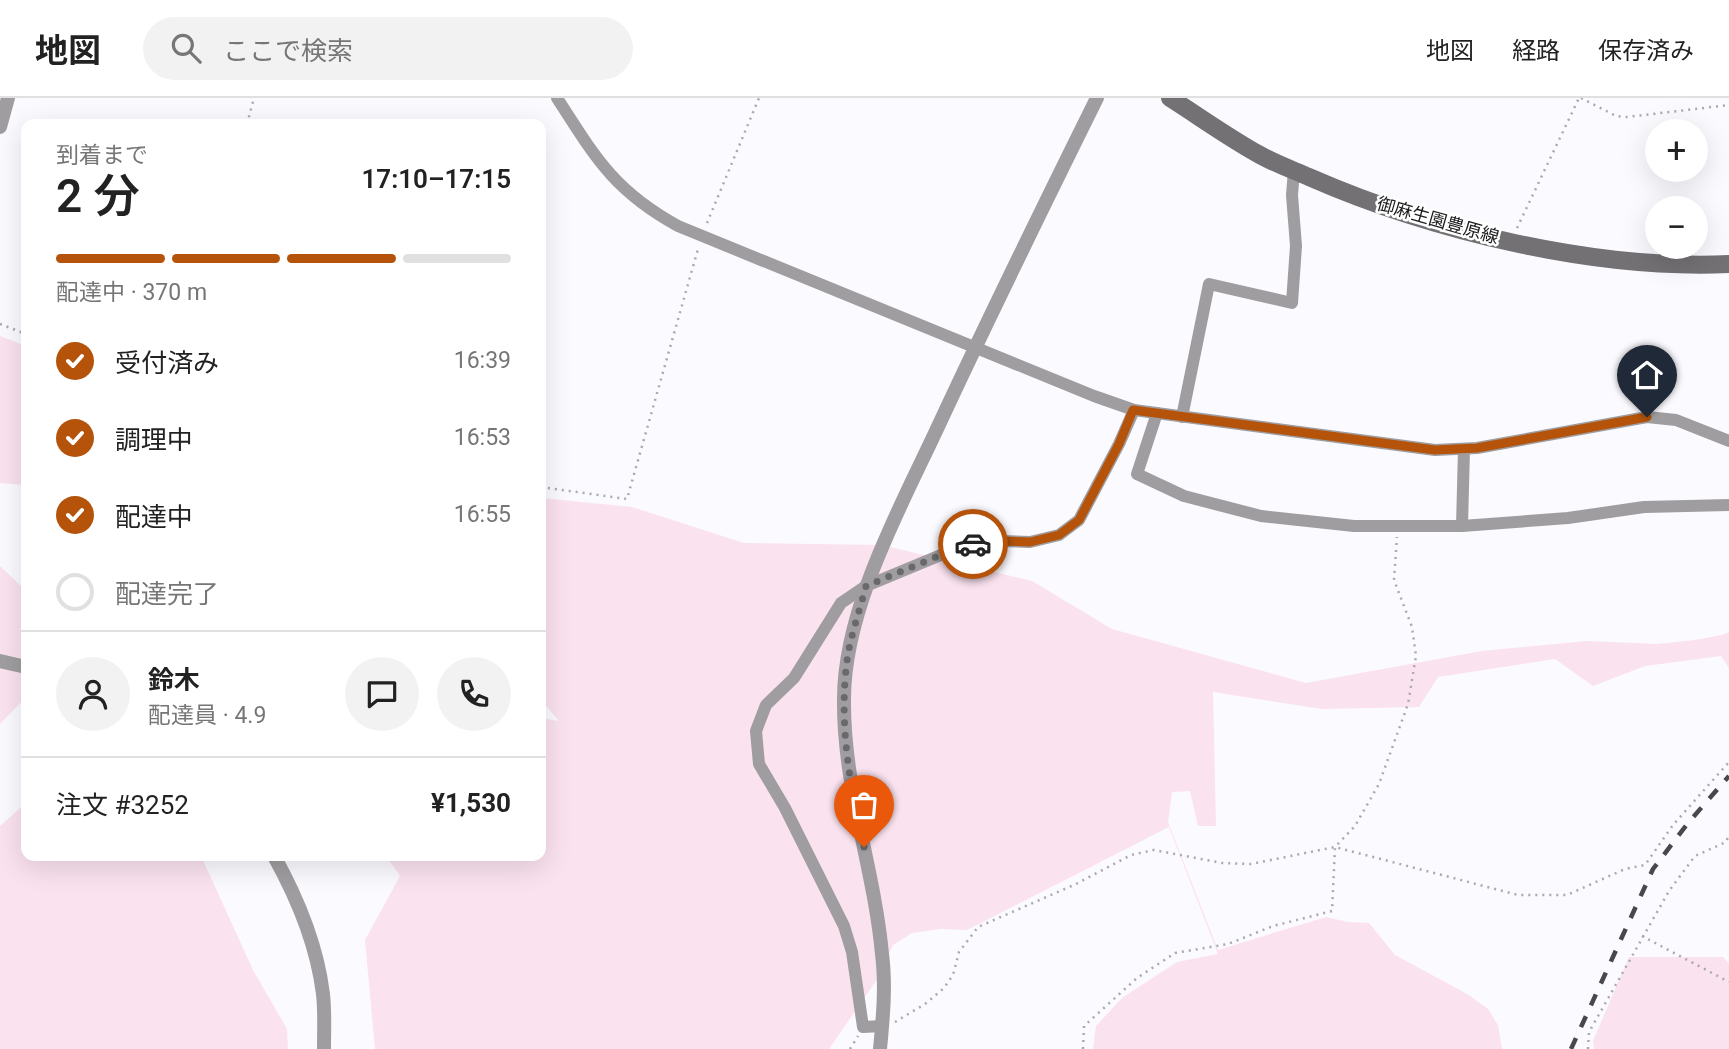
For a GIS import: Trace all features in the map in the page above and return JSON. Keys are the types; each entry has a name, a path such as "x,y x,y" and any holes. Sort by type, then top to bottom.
{"main road":[{"name":"御麻生園豊原線","path":"1170,98 1261,156 1347,193 1447,227 1592,256 1729,264"}],"street":[{"path":"0,127 8,98"},
{"path":"557,98 602,166 624,190 660,217 701,236 1133,410 1435,450 1464,449 1647,417 1676,421 1729,441"},
{"path":"880,1049 883,955 845,754 844,698 849,653 866,586 975,347 1097,98"},
{"path":"1182,417 1209,284 1292,303 1296,246 1292,195 1294,170"},
{"path":"882,1026 863,1027 852,952 844,926 785,808 759,764 756,731 766,705 794,678 841,603 866,586 965,545 1000,541 1030,542 1059,535 1079,520 1119,444 1133,410"},
{"path":"1157,413 1137,474 1184,496 1261,516 1354,526 1462,526 1568,518 1644,507 1729,505"},
{"path":"1462,526 1464,449"},
{"path":"0,661 21,666"},
{"path":"277,861 293,890 315,949 323,995 324,1049"}],"path":[{"path":"248,119 254,98"},
{"path":"546,488 627,499 701,236 759,98"},
{"path":"1514,242 1518,226 1580,98 1616,116 1627,117 1729,105"},
{"path":"0,324 21,332"},
{"path":"1083,1049 1084,1026 1136,978 1175,953 1228,944 1273,926 1332,911 1335,847 1355,826 1379,784 1408,704 1416,656 1412,627 1394,580 1398,527"},
{"path":"882,1026 900,1020 944,988 953,975 959,952 978,927 1076,884 1131,855 1154,850 1222,863 1251,864 1335,847 1518,895 1567,895 1625,869 1645,865 1673,825 1729,762"},
{"path":"1588,1049 1589,1032 1669,891 1695,856 1726,842 1729,835"},
{"path":"1642,936 1729,982"}],"shaded area":[{"path":"0,336 21,344 21,485 0,483"},
{"path":"546,498 632,507 744,543 882,545 1032,581 1112,629 1306,683 1482,651 1587,641 1657,644 1695,640 1729,632 1729,668 1721,656 1645,666 1593,686 1555,659 1438,677 1419,707 1322,709 1213,692 1216,826 1198,826 1190,791 1172,792 1168,822 1218,950 1326,917 1369,923 1395,955 1469,995 1488,1009 1498,1025 1502,1049 1093,1049 1096,1026 1122,998 1177,962 1218,954 1169,827 967,930 941,929 912,933 893,945 878,978 829,1049 375,1049 365,940 400,876 390,861 546,861 546,719 559,721 546,706"},
{"path":"0,566 21,586 21,702 0,724"},
{"path":"21,807 21,861 203,861 253,970 287,1029 288,1049 0,1049 0,826"},
{"path":"1629,957 1723,957 1729,964 1729,1049 1594,1049 1593,1041"}],"railway":[{"path":"1571,1049 1653,869 1729,776"}],"way so far":[{"path":"864,847 845,754 844,698 849,653 866,586 973,544"}],"route":[{"path":"973,544 1030,542 1059,535 1079,520 1119,444 1133,410 1435,450 1477,448 1647,417"}]}
